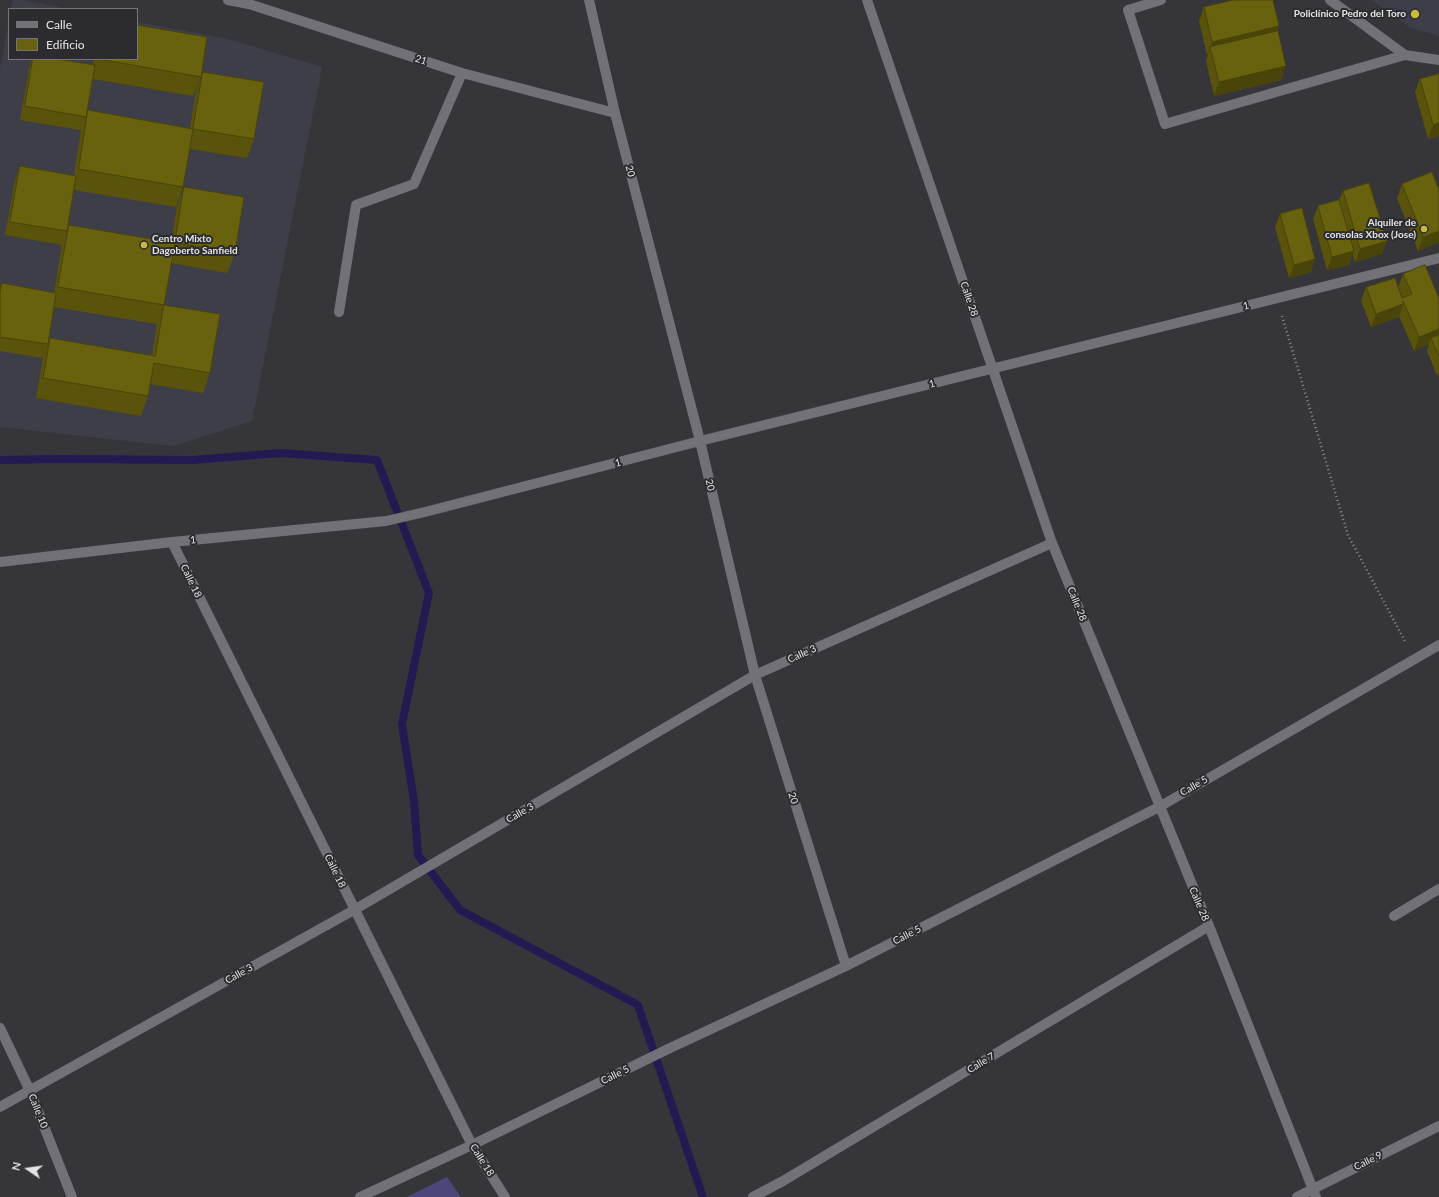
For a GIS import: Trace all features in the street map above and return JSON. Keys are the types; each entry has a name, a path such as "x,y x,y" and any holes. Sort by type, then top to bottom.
{"street":[{"name":"21","path":"228,0 249,4 462,73 615,113"},
{"name":"20","path":"590,0 615,113 700,441 755,675 846,966"},
{"name":"Calle 28","path":"867,0 1052,543 1208,926 1314,1193"},
{"path":"1161,0 1128,10 1165,124 1405,55 1439,60"},
{"path":"1330,0 1405,55"},
{"path":"339,312 356,205 414,184 462,73"},
{"name":"1","path":"0,562 172,542 386,521 700,441 992,370 1439,258"},
{"name":"Calle 18","path":"172,542 472,1145 505,1197"},
{"name":"Calle 3","path":"0,1107 410,878 755,675 1052,543"},
{"name":"Calle 5","path":"360,1197 472,1145 640,1062 846,966 1159,807 1439,645"},
{"path":"1394,916 1439,889"},
{"name":"Calle 7","path":"752,1197 840,1147 1208,926"},
{"name":"Calle 10","path":"0,1028 30,1091 72,1197"},
{"name":"Calle 9","path":"1297,1197 1314,1193 1439,1126"}],"path":[{"path":"1277,298 1348,535 1414,659"}],"shaded area":[{"path":"13,0 22,0 64,8 11,8"},
{"name":"Policlínico Pedro del Toro","path":"1371,0 1439,0 1439,36 1411,28"},
{"name":"Centro Mixto Dagoberto Sanfield","path":"138,22 228,39 322,67 252,421 173,446 0,427 0,69 8,26 8,60 138,60"},
{"path":"447,1177 461,1197 407,1197"}],"building":[{"path":"1234,0 1273,0 1279,26 1212,42 1204,7"},
{"path":"138,25 207,37 201,77 104,60 138,60"},
{"path":"1278,31 1286,66 1219,82 1210,47"},
{"path":"33,60 63,60 95,65 86,117 25,106"},
{"path":"203,72 264,82 254,139 193,129"},
{"path":"1439,74 1439,123 1433,125 1420,79"},
{"path":"88,110 193,129 183,187 79,169"},
{"path":"20,166 76,176 67,231 10,222"},
{"path":"1432,172 1439,190 1439,231 1423,237 1402,184"},
{"path":"1369,183 1387,241 1360,249 1343,191"},
{"path":"184,187 244,197 235,253 175,243"},
{"path":"1339,200 1354,251 1332,257 1318,206"},
{"path":"1302,208 1315,259 1294,265 1280,214"},
{"path":"69,225 175,243 164,305 58,287"},
{"path":"1425,265 1439,298 1439,329 1419,337 1403,301 1403,304 1376,314 1366,287 1395,278 1402,298 1412,294 1403,274"},
{"path":"2,283 56,293 48,344 0,337 0,292"},
{"path":"164,305 220,314 210,373 154,363 148,396 43,378 50,338 155,356"},
{"path":"1439,335 1439,356 1431,338"}],"waterway":[{"path":"0,460 192,460 281,453 377,460 429,593 402,724 414,801 418,855 460,910 638,1005 703,1197"}],"place":[{"name":"Policlínico Pedro del Toro","path":"1415,14"},
{"name":"Alquiler de consolas Xbox (Jose)","path":"1424,229"},
{"name":"Centro Mixto Dagoberto Sanfield","path":"144,245"}]}
